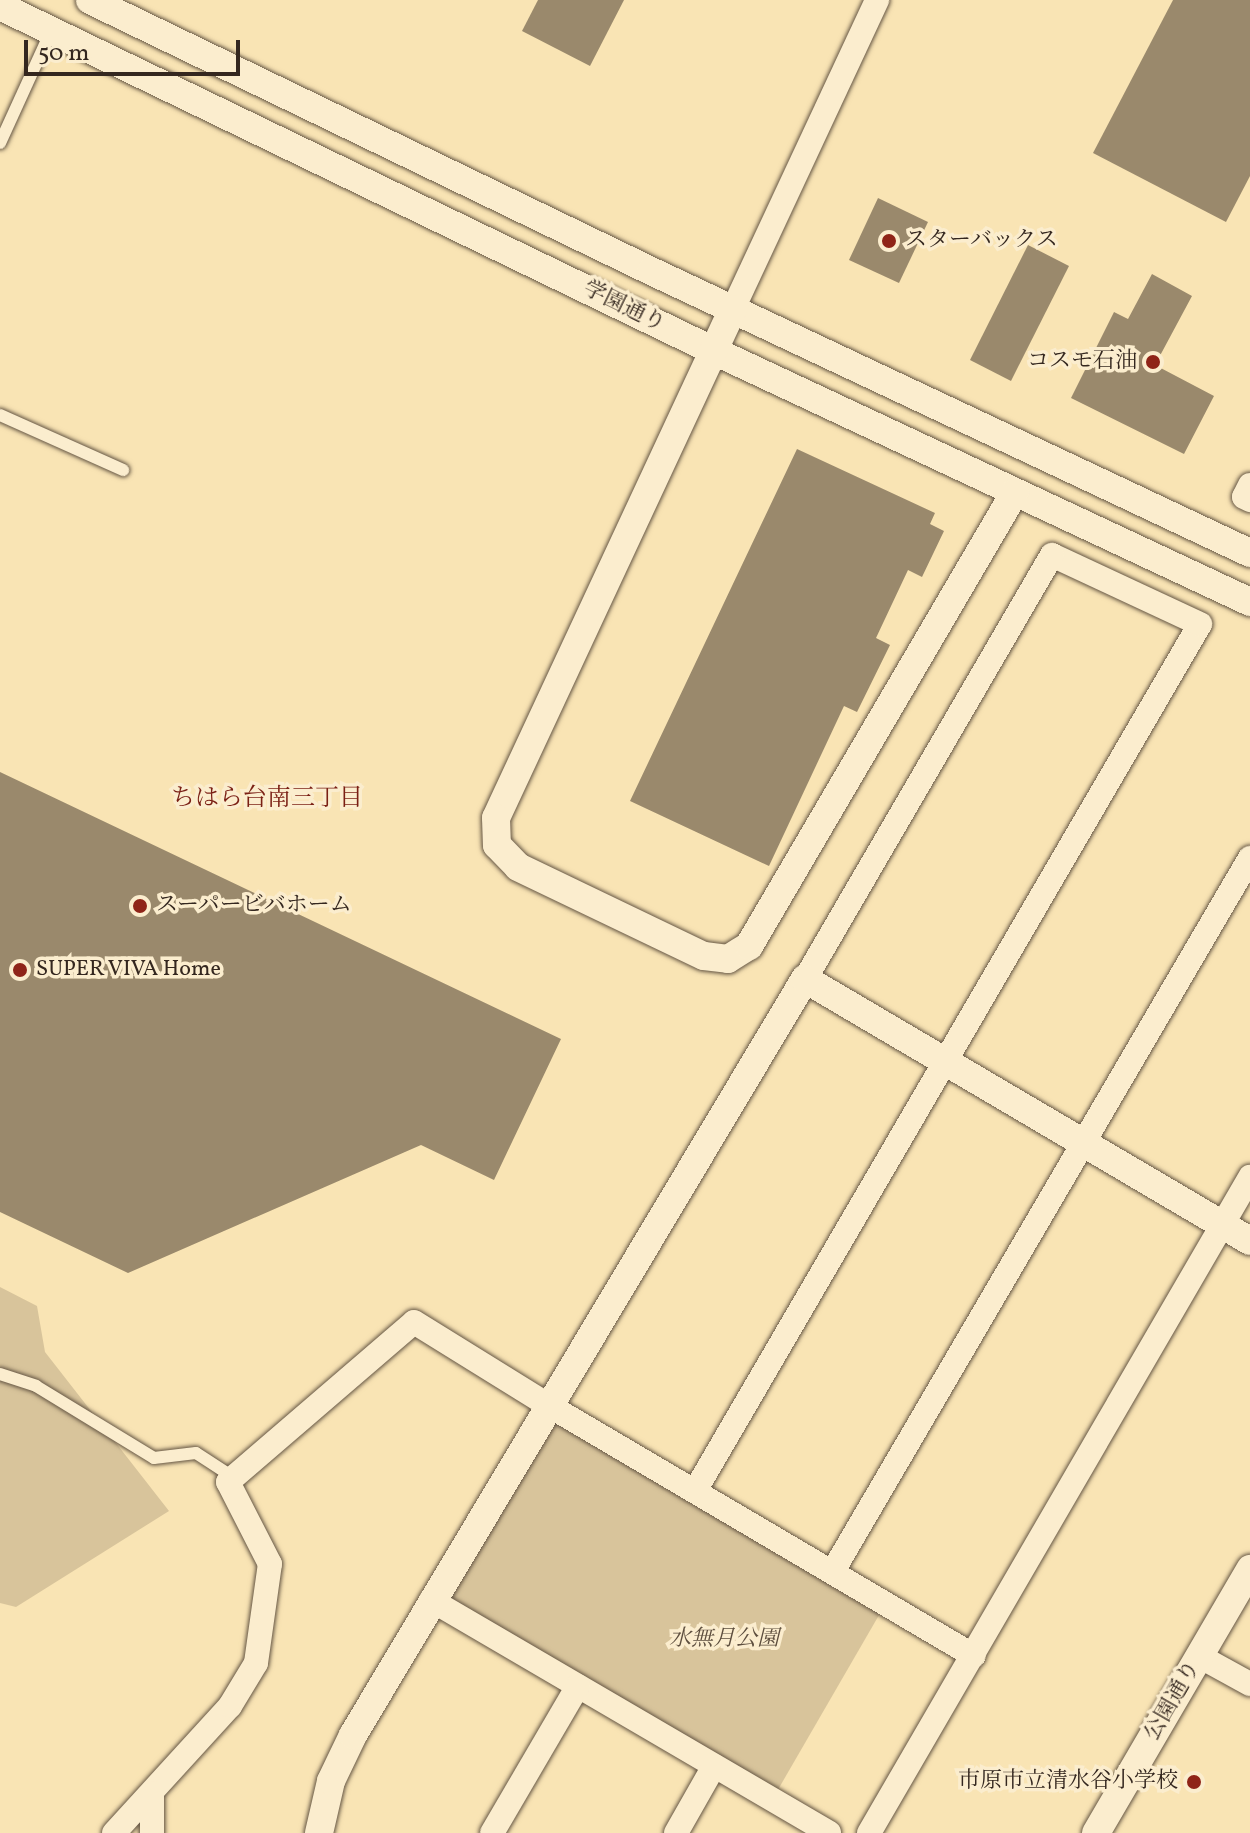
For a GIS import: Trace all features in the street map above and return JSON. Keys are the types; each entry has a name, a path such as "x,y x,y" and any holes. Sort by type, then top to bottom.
{"street":[{"path":"877,0 496,818 497,845 518,867 704,956 728,959 749,946 1015,492"},
{"name":"学園通り","path":"96,2 733,309 1250,553"},
{"name":"学園通り","path":"0,6 714,351 1250,602"},
{"path":"1250,485 1244,497 1250,500"},
{"path":"319,1833 331,1781 353,1735 805,979 1052,555 1200,624 695,1491"},
{"path":"833,1571 1250,858"},
{"path":"805,979 1250,1241"},
{"path":"869,1833 1250,1177"},
{"path":"114,1833 230,1706 256,1663 270,1564 228,1482 414,1322 548,1405 974,1656"},
{"name":"公園通り","path":"1096,1833 1250,1569"},
{"path":"431,1600 829,1833"},
{"path":"1199,1656 1250,1684"},
{"path":"492,1833 578,1686"},
{"path":"676,1833 714,1766"},
{"path":"152,1793 152,1833"}],"lane":[{"path":"0,143 51,31"},
{"path":"0,415 123,470"},
{"path":"0,1374 36,1386 154,1458 196,1453 233,1477"}],"green space":[{"path":"0,1287 37,1306 45,1352 169,1511 16,1607 0,1603"},
{"name":"水無月公園","path":"548,1405 886,1603 772,1800 431,1600"}],"building":[{"path":"538,0 624,0 590,66 522,31"},
{"path":"1173,0 1250,0 1250,176 1226,222 1093,153"},
{"name":"スターバックス","path":"878,198 928,222 899,283 849,260"},
{"path":"1028,245 1069,266 1011,381 970,360"},
{"path":"1152,274 1192,296 1155,365 1214,396 1184,454 1071,398 1114,312 1128,319"},
{"path":"797,449 935,513 930,524 944,531 922,577 908,570 876,638 890,645 857,712 844,706 769,866 630,801"},
{"name":"スーパービバホーム","path":"0,772 561,1039 494,1180 421,1145 128,1273 0,1212"}],"place":[{"name":"スターバックス","path":"889,241"},
{"name":"コスモ石油","path":"1153,362"},
{"name":"スーパービバホーム","path":"140,906"},
{"name":"SUPER VIVA Home","path":"20,970"},
{"name":"市原市立清水谷小学校","path":"1194,1782"}],"district":[{"name":"ちはら台南三丁目","path":"267,800"}]}
